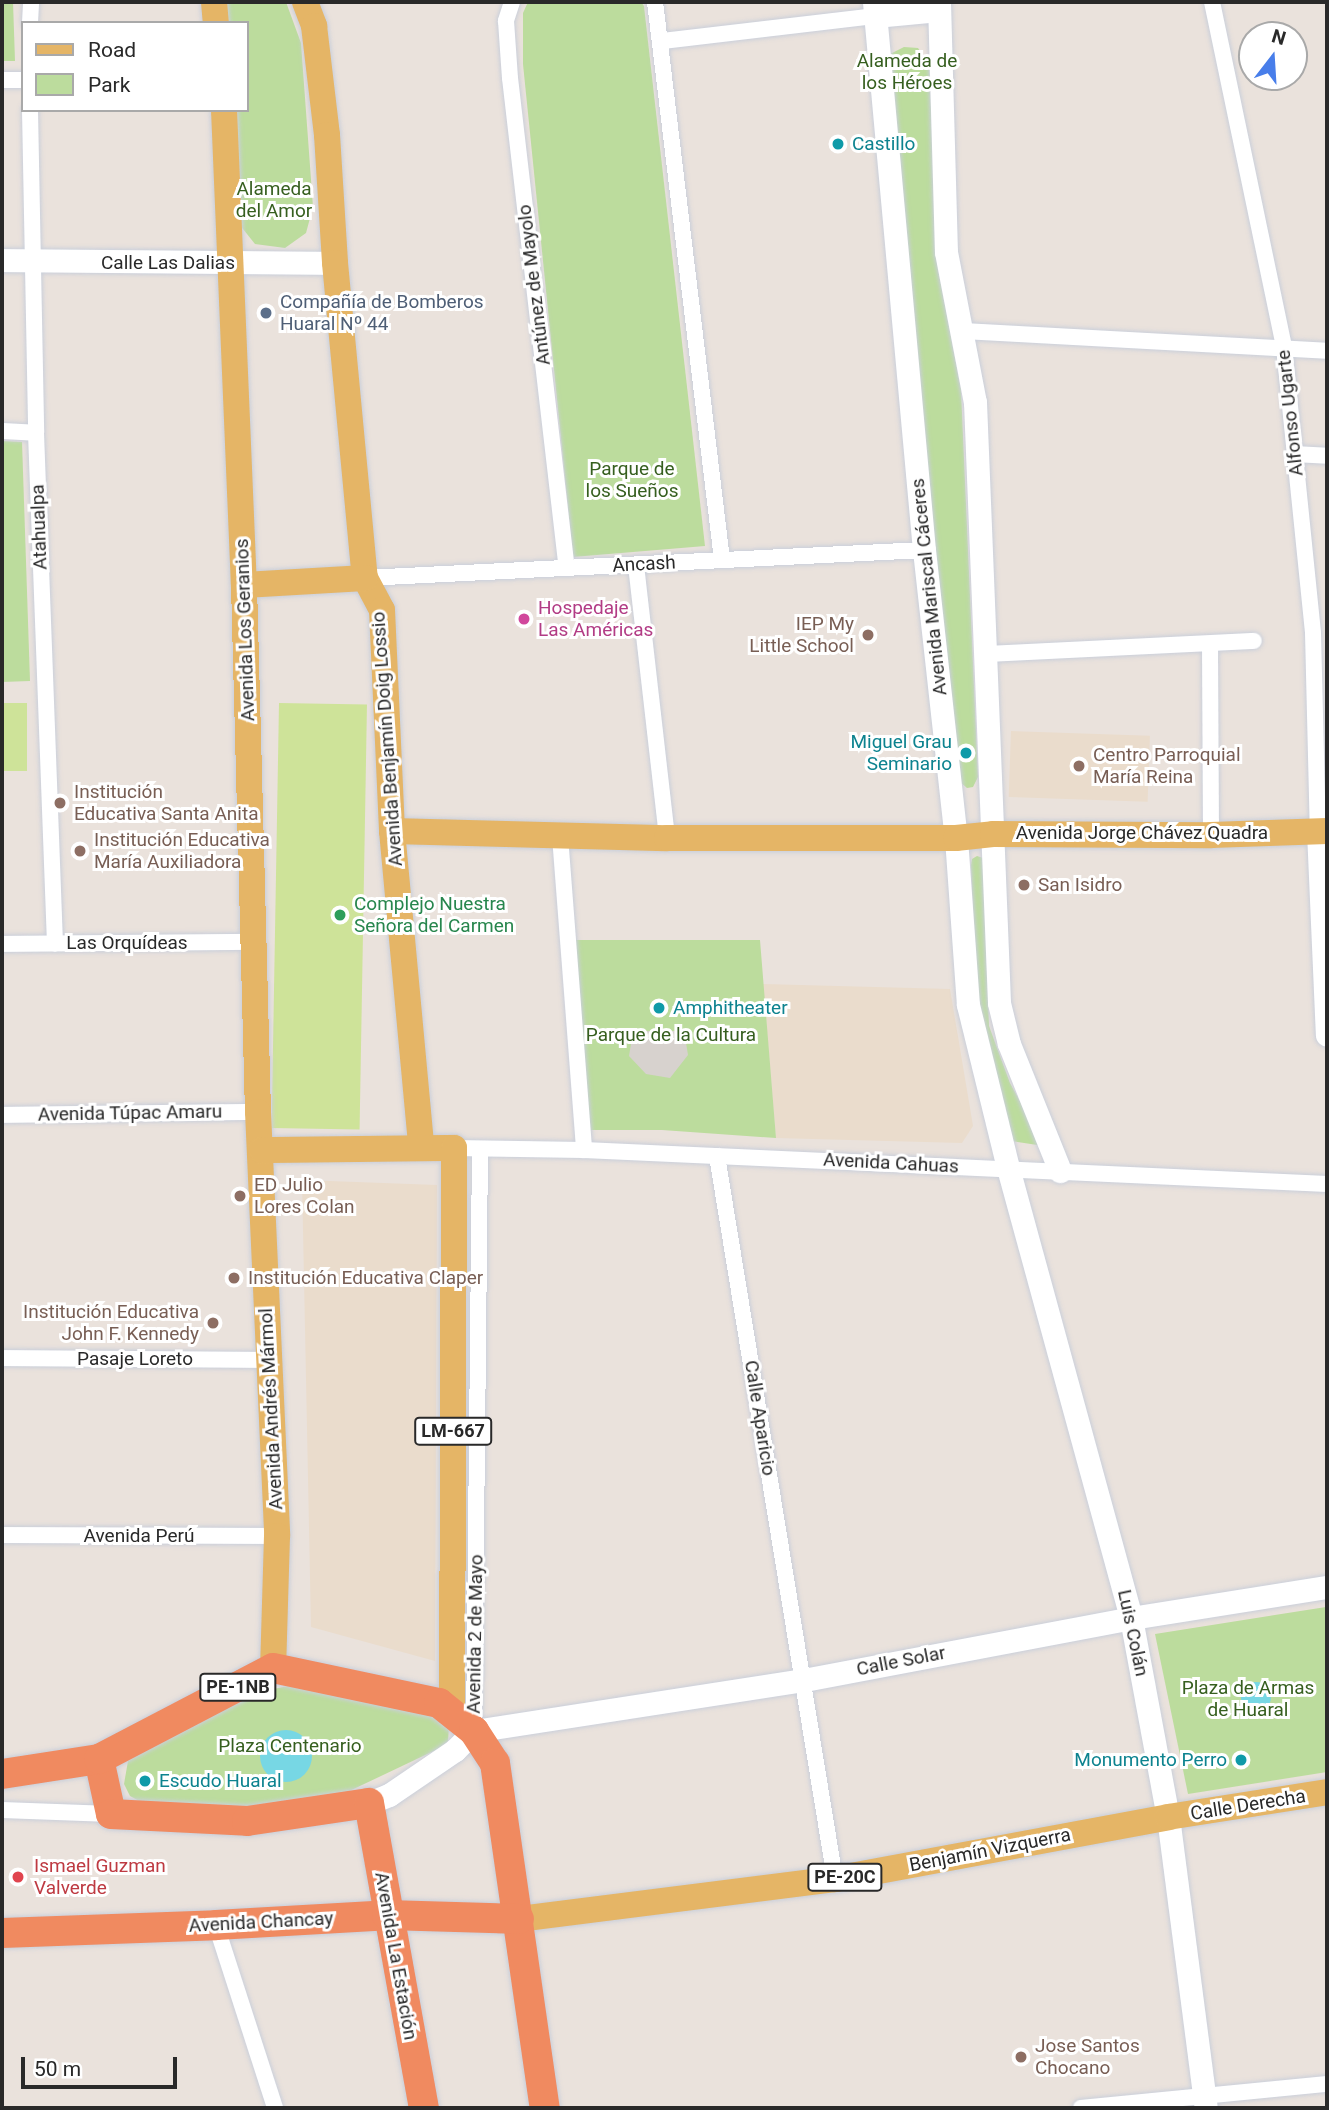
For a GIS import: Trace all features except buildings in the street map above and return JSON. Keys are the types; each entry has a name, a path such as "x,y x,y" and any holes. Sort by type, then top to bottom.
{"highway":[{"name":"PE-1NB","path":"2,1774 99,1759 273,1668 439,1703 463,1722"},
{"name":"Avenida 2 de Mayo","path":"463,1722 495,1763 545,2108"},
{"path":"99,1759 111,1814 247,1821 369,1803"},
{"name":"Avenida La Estación","path":"369,1803 387,1915 424,2108"},
{"name":"Avenida Chancay","path":"2,1933 387,1915 519,1919"}],"main road":[{"path":"214,2 216,21"},
{"name":"Avenida Benjamín Doig Lossio","path":"305,2 314,26 327,135 335,263 365,578 382,610 392,831 421,1146"},
{"name":"Avenida Los Geranios","path":"224,112 244,584 252,942 258,1112 262,1150"},
{"path":"244,584 365,578"},
{"name":"Avenida Jorge Chávez Quadra","path":"392,831 667,838 956,838 993,834 1211,835 1323,831"},
{"path":"262,1150 421,1146 467,1149"},
{"name":"Avenida 2 de Mayo","path":"463,1722 467,1149"},
{"name":"Avenida Andrés Mármol","path":"262,1150 268,1360 277,1536 273,1668"},
{"name":"Calle Derecha","path":"1168,1817 1327,1792"},
{"name":"Benjamín Vizquerra","path":"519,1919 835,1879 1168,1817"}],"street":[{"path":"30,2 30,21"},
{"name":"Antúnez de Mayolo","path":"512,2 506,21 510,78 567,568"},
{"path":"655,2 662,41 722,560"},
{"name":"Alfonso Ugarte","path":"1212,2 1284,347 1313,633 1323,831"},
{"path":"662,41 875,9 939,6 946,252 975,402 999,1003 1009,1044 1060,1171"},
{"name":"Avenida Mariscal Cáceres","path":"875,9 924,550 956,838 968,1005 1008,1168"},
{"path":"2,80 21,80"},
{"name":"Atahualpa","path":"30,112 36,433 55,944"},
{"name":"Calle Las Dalias","path":"2,260 335,263"},
{"path":"962,331 1327,351"},
{"path":"2,431 36,433"},
{"path":"1294,454 1327,456"},
{"name":"Ancash","path":"365,578 924,550"},
{"path":"636,565 667,838"},
{"path":"985,654 1254,641"},
{"path":"1210,645 1211,835"},
{"path":"1323,831 1327,1035"},
{"path":"560,836 584,1150"},
{"name":"Las Orquídeas","path":"2,944 252,942"},
{"name":"Avenida Túpac Amaru","path":"2,1115 258,1112"},
{"name":"Avenida Cahuas","path":"467,1149 584,1150 1327,1184"},
{"name":"Calle Aparicio","path":"717,1156 835,1879"},
{"name":"Luis Colán","path":"1008,1168 1131,1618 1168,1817 1205,2103"},
{"name":"Pasaje Loreto","path":"2,1358 268,1360"},
{"name":"Avenida Perú","path":"2,1535 277,1536"},
{"name":"Calle Solar","path":"463,1722 804,1680 1131,1618 1327,1587"},
{"path":"369,1803 389,1795 455,1750 463,1722"},
{"path":"2,1810 111,1814"},
{"path":"216,1925 275,2108"},
{"path":"1081,2108 1205,2103 1327,2084"}],"shaded area":[{"name":"Centro Parroquial María Reina","path":"1011,731 1150,736 1148,802 1009,797"},
{"path":"763,984 950,989 973,1126 962,1143 776,1138"},
{"path":"640,1031 675,1031 685,1037 688,1055 670,1078 646,1074 629,1056 632,1038"},
{"path":"302,1180 437,1185 435,1661 311,1627"}],"green space":[{"path":"2,2 13,2 15,61 2,61"},
{"name":"Alameda del Amor","path":"224,2 286,2 301,43 313,207 306,233 285,248 255,244 239,224 233,112 248,112 248,21 227,21"},
{"name":"Parque de los Sueños","path":"528,2 641,2 644,6 705,546 573,557 523,64 523,13"},
{"name":"Alameda de los Héroes","path":"904,47 918,48 929,64 938,269 961,390 978,777 973,787 967,788 959,781 885,68 890,54"},
{"path":"2,441 22,442 30,681 2,682"},
{"path":"2,703 27,703 27,771 2,771"},
{"name":"Complejo Nuestra Señora del Carmen","path":"279,703 367,705 360,1129 272,1128"},
{"path":"977,856 983,858 989,1026 1010,1083 1044,1146 1011,1141 976,990 971,865 972,859"},
{"name":"Parque de la Cultura","path":"568,940 760,940 776,1138 662,1130 583,1130"},
{"name":"Plaza de Armas de Huaral","path":"1326,1607 1327,1772 1188,1794 1155,1634"},
{"name":"Plaza Centenario","path":"288,1686 430,1710 449,1727 448,1741 440,1748 341,1795 250,1810 141,1802 130,1796 124,1784 128,1761 240,1696"}],"water":[{"path":"1256,1682 1262,1683 1270,1691 1270,1703 1262,1711 1256,1712 1250,1711 1242,1703 1241,1697 1242,1691 1250,1683"},
{"path":"286,1730 305,1737 312,1756 305,1775 286,1782 267,1775 260,1756 267,1737"}],"place":[{"name":"Castillo","path":"838,144"},
{"name":"Compañía de Bomberos Huaral Nº 44","path":"266,313"},
{"name":"Hospedaje Las Américas","path":"524,619"},
{"name":"IEP My Little School","path":"868,635"},
{"name":"Miguel Grau Seminario","path":"966,753"},
{"name":"Centro Parroquial María Reina","path":"1079,766"},
{"name":"Institución Educativa Santa Anita","path":"60,803"},
{"name":"Institución Educativa María Auxiliadora","path":"80,851"},
{"name":"San Isidro","path":"1024,885"},
{"name":"Complejo Nuestra Señora del Carmen","path":"340,915"},
{"name":"Amphitheater","path":"659,1008"},
{"name":"ED Julio Lores Colan","path":"240,1196"},
{"name":"Institución Educativa Claper","path":"234,1278"},
{"name":"Institución Educativa John F. Kennedy","path":"213,1323"},
{"name":"Monumento Perro","path":"1241,1760"},
{"name":"Escudo Huaral","path":"145,1781"},
{"name":"Ismael Guzman Valverde","path":"18,1877"},
{"name":"Jose Santos Chocano","path":"1021,2057"}]}
